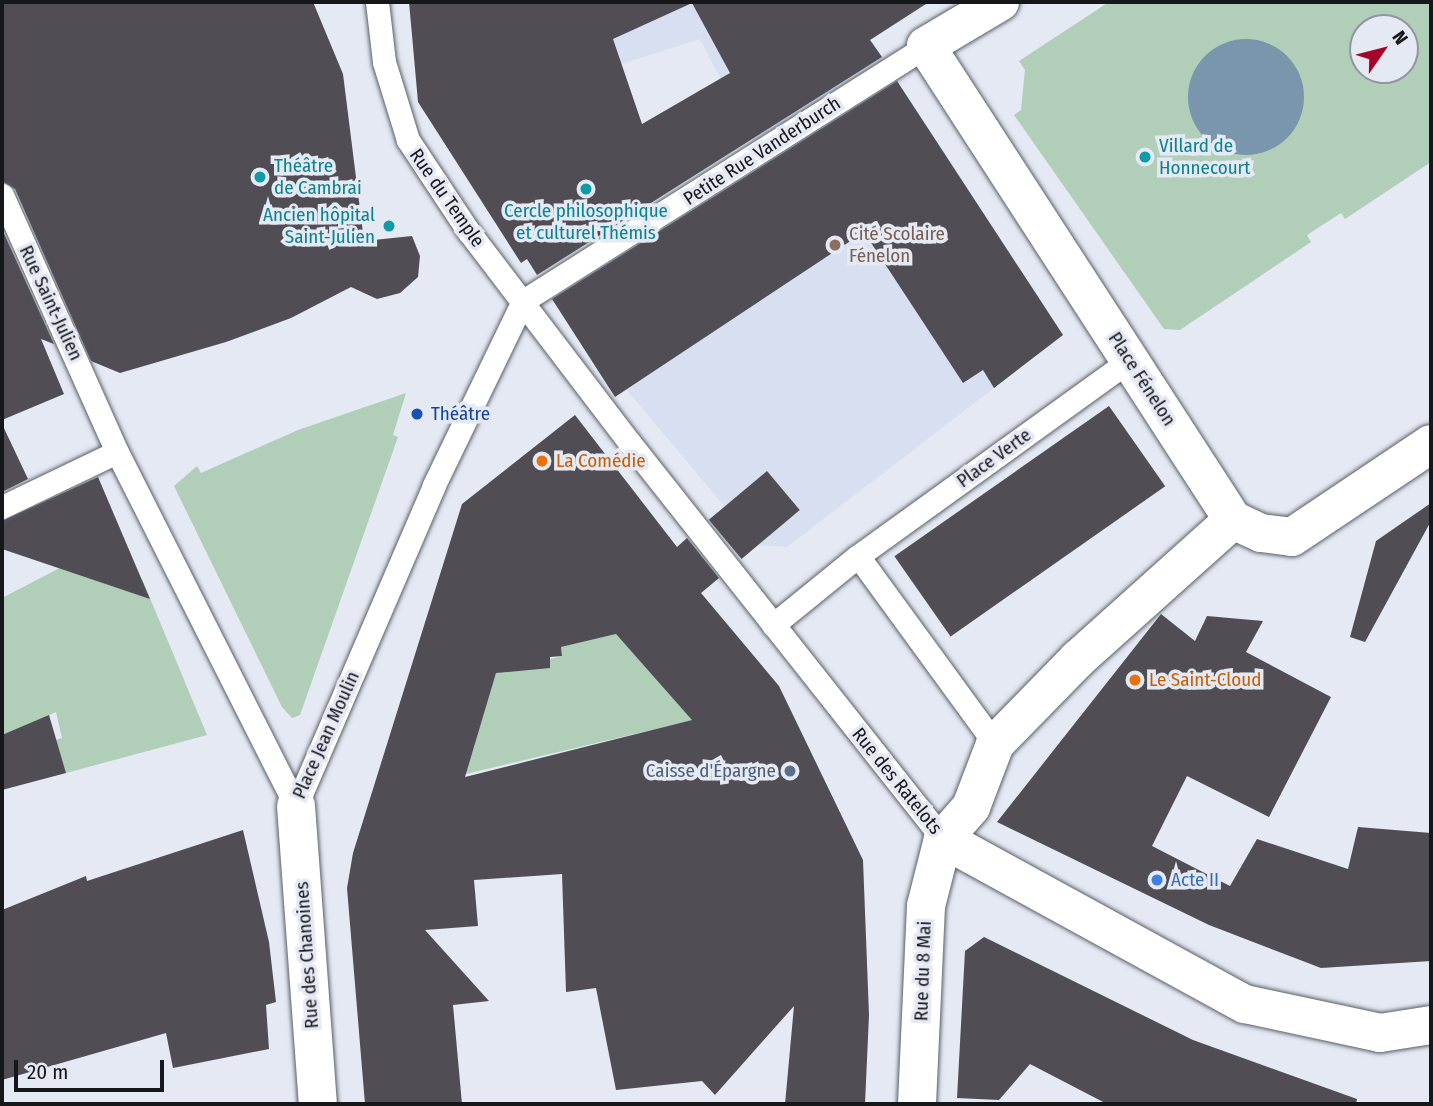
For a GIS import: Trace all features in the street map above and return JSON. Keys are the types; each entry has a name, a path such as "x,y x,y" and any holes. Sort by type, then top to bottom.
{"street":[{"name":"Petite Rue Vanderburch","path":"926,46 1000,2"},
{"name":"Place Fénelon","path":"926,46 1233,520"},
{"path":"943,839 971,807 995,744 1077,659 1233,520 1261,533 1292,537 1431,444"},
{"name":"Rue des Chanoines","path":"296,806 318,1104"},
{"name":"Rue des Ratelots","path":"943,839 1245,1004 1380,1033 1431,1025"},
{"name":"Rue du 8 Mai","path":"917,1104 926,906 943,839"}],"lane":[{"name":"Rue du Temple","path":"377,2 384,62 408,141 469,232 523,301"},
{"name":"Petite Rue Vanderburch","path":"523,301 926,46"},
{"name":"Rue Saint-Julien","path":"2,195 100,410"},
{"name":"Rue des Ratelots","path":"523,301 773,625 943,839"},
{"name":"Place Jean Moulin","path":"296,806 434,485 523,301"},
{"name":"Place Verte","path":"773,625 858,556 1130,360"},
{"name":"Place Jean Moulin","path":"100,410 117,452 296,806"},
{"path":"2,507 117,452"},
{"path":"858,556 995,744"}],"shaded area":[{"name":"Cité Scolaire Fénelon","path":"409,2 929,2 871,40 1063,335 787,547 757,545 626,389 771,176 700,39 432,124"}],"green space":[{"path":"1109,2 1431,2 1431,162 1345,219 1341,213 1307,235 1311,242 1180,330 1164,329 1014,115 1021,110 1025,70 1019,61"},
{"path":"406,393 393,435 398,437 300,715 292,718 282,707 174,486 197,466 201,473 298,430"},
{"path":"100,547 122,589 142,579 207,735 66,773 56,740 62,738 56,712 2,739 2,598"},
{"path":"616,634 693,720 453,777 496,673 562,656 561,647"}],"water":[{"path":"1246,39 1268,43 1287,56 1300,75 1304,97 1300,119 1287,138 1268,151 1246,155 1224,151 1205,138 1192,119 1188,97 1192,75 1205,56 1224,43"}],"building":[{"name":"Théâtre de Cambrai","path":"2,2 313,2 343,74 364,241 412,236 420,256 418,277 400,293 377,299 351,287 291,318 226,342 120,373 91,361 15,189 2,181"},
{"path":"409,2 929,2 870,40 882,57 537,275 527,259 521,263 418,102","holes":["692,3 730,73 642,124 613,39"]},
{"path":"897,81 1063,335 994,388 983,370 963,383 864,232 615,397 552,299"},
{"path":"2,229 54,344 41,339 64,394 2,420"},
{"path":"1109,406 1165,486 951,637 894,556"},
{"path":"575,415 677,547 687,538 719,578 701,593 779,686 863,860 869,1015 865,1104 785,1104 794,1006 715,1095 702,1081 616,1090 596,988 566,992 562,874 474,880 478,926 425,930 489,1001 453,1005 462,1104 365,1104 347,888 353,853 462,504","holes":["616,634 692,720 465,777 496,673 550,668 550,657 562,656 561,647"]},
{"path":"2,424 28,479 2,492"},
{"path":"767,471 800,510 742,559 709,520"},
{"path":"98,477 150,599 2,549 2,521"},
{"path":"1431,503 1431,521 1365,642 1350,637 1376,541"},
{"path":"1161,614 1195,641 1207,616 1263,621 1246,652 1331,697 1269,817 1187,776 1152,846 1230,886 1257,839 1348,869 1358,827 1431,833 1431,961 1321,968 1209,925 997,822"},
{"path":"49,715 66,773 2,790 2,735"},
{"path":"243,830 269,942 276,1002 266,1005 269,1049 173,1068 166,1033 2,1080 2,910 86,876 87,881"},
{"path":"984,937 1193,1040 1357,1099 1356,1104 1107,1104 1030,1064 999,1100 957,1098 965,951"}],"place":[{"name":"Villard de Honnecourt","path":"1145,157"},
{"name":"Théâtre de Cambrai","path":"260,177"},
{"name":"Cercle philosophique et culturel Thémis","path":"586,189"},
{"name":"Ancien hôpital Saint-Julien","path":"389,226"},
{"name":"Cité Scolaire Fénelon","path":"835,245"},
{"name":"Théâtre","path":"417,414"},
{"name":"La Comédie","path":"542,461"},
{"name":"Le Saint-Cloud","path":"1135,680"},
{"name":"Caisse d'Épargne","path":"790,771"},
{"name":"Acte II","path":"1157,880"}]}
